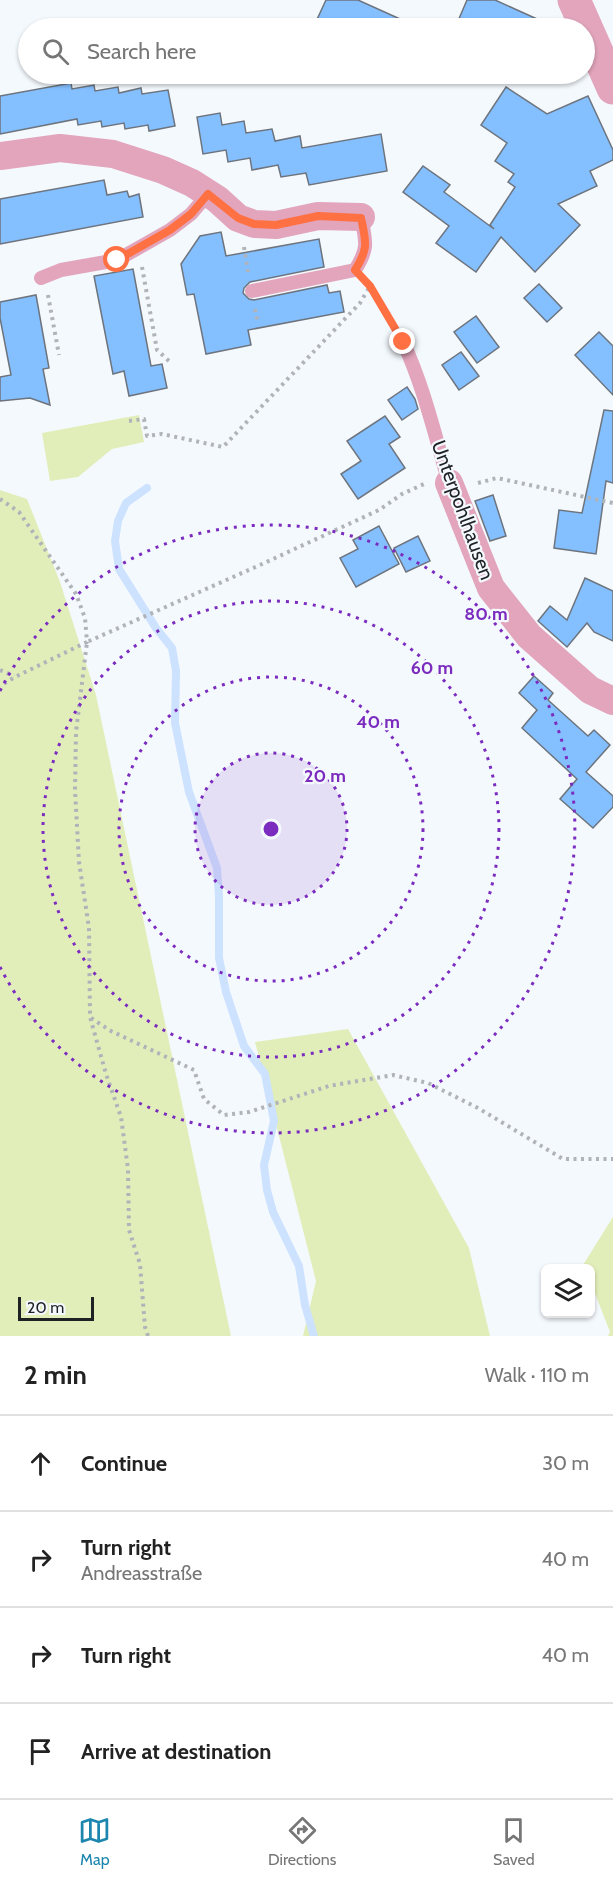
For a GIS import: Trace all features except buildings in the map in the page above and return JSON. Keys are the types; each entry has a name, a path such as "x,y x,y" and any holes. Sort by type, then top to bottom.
{"street":[{"path":"574,0 582,18"},
{"path":"595,47 610,81"},
{"path":"0,156 60,148 113,153 163,170 192,183 238,218 254,224 276,225 318,216 361,218"},
{"name":"Unterpohlhausen","path":"449,483 491,588 529,636 590,690 613,701"}],"lane":[{"path":"41,278 61,270 117,260 170,230 191,214 208,194"},
{"path":"252,291 355,270 364,256 366,242 361,218"},
{"name":"Unterpohlhausen","path":"403,342 420,386 449,483"}],"path":[{"path":"137,249 157,350 170,361"},
{"path":"355,270 370,286 403,342"},
{"path":"41,278 47,288 59,355"},
{"path":"129,422 144,419 147,436 162,434 223,447 360,303 370,286"},
{"path":"0,686 87,642 260,566 379,510 402,494 449,483 496,478 613,503"},
{"path":"0,499 19,512 76,594 85,618 87,642 76,732 75,790 79,862 89,928 90,1017 121,1117 128,1169 129,1230 140,1264 145,1327 148,1336"},
{"path":"0,670 15,677"},
{"path":"90,1017 111,1031 194,1070 204,1099 224,1115 249,1112 329,1086 393,1075 428,1083 468,1103 563,1159 613,1159"}],"green space":[{"path":"139,415 144,442 112,449 78,477 50,481 42,433"},
{"path":"0,490 27,499 60,582 96,695 231,1336 0,1336"},
{"path":"348,1029 469,1248 490,1336 303,1336 316,1281 255,1042"},
{"path":"613,1217 613,1336 608,1336 610,1332 595,1293 595,1264 584,1264"}],"waterway":[{"path":"147,488 126,503 118,521 115,541 119,569 156,628 172,648 176,671 175,723 189,792 217,868 219,958 226,992 244,1046 265,1074 274,1121 264,1165 267,1190 273,1212 299,1266 305,1305 314,1336"}],"route":[{"path":"117,260 170,230 191,214 208,194 238,218 264,226 318,216 361,218 366,242 364,256 355,270 370,286 403,342"}]}
